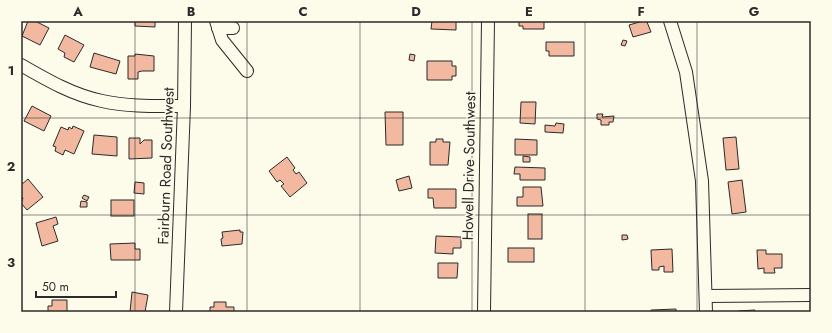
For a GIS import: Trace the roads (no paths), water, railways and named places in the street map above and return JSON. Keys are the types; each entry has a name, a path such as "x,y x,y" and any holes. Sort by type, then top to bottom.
{"street":[{"name":"Fairburn Road Southwest","path":"176,312 184,106 185,21"},
{"name":"Howell Drive Southwest","path":"484,312 488,21"},
{"path":"670,21 686,72 702,182 706,312"},
{"path":"217,24 233,28"},
{"path":"217,24 222,40 247,71"},
{"path":"21,65 63,88 101,101 131,105 184,106"},
{"path":"706,296 811,296"}]}
